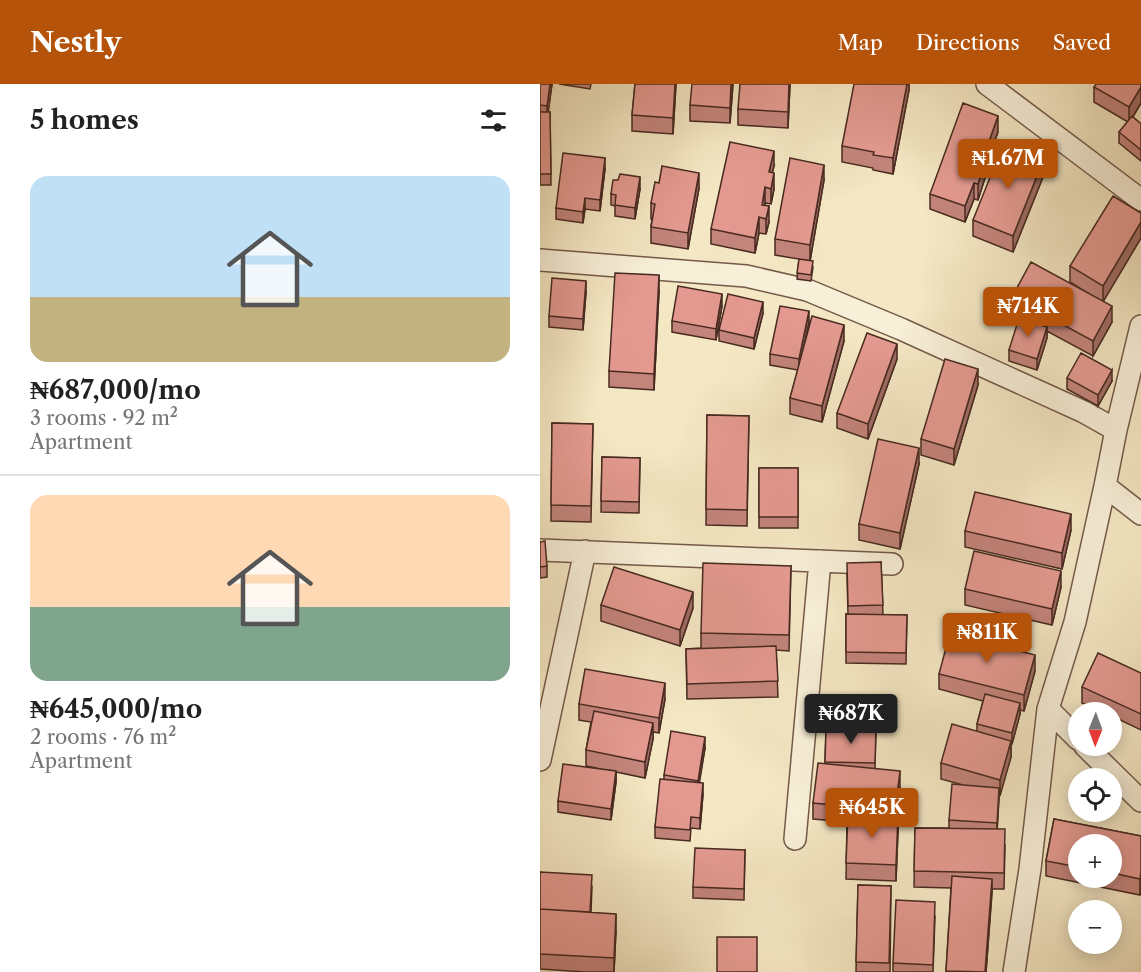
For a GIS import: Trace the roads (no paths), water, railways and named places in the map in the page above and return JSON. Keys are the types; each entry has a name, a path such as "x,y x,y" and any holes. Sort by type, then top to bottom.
{"street":[{"path":"987,84 1141,200"},
{"path":"540,260 746,276 807,290 923,339 1084,412 1116,430"},
{"path":"1014,972 1030,869 1048,710 1075,622 1141,326"},
{"path":"1106,486 1141,514"},
{"path":"540,550 892,564"},
{"path":"540,760 585,551"},
{"path":"795,839 820,561"},
{"path":"1048,710 1068,729"},
{"path":"1095,756 1141,801"}]}
